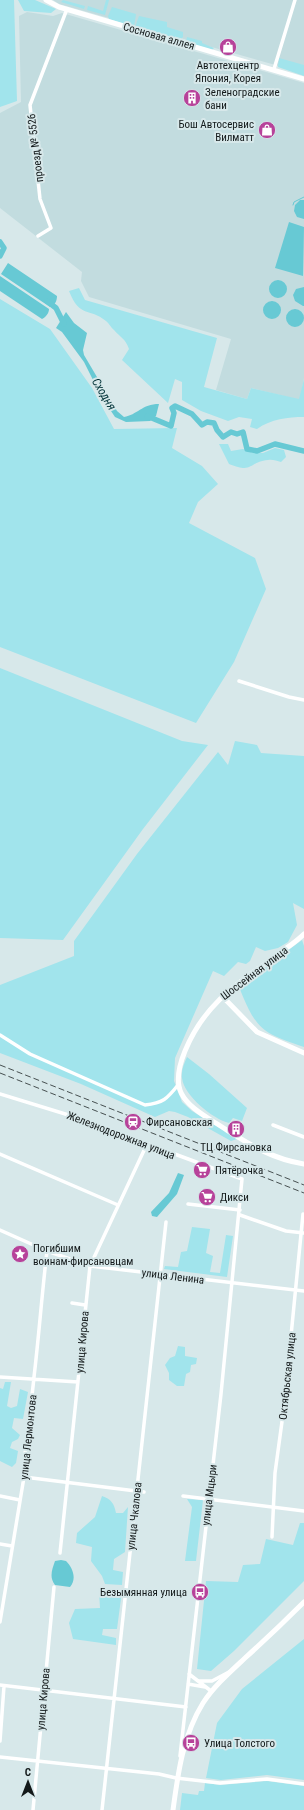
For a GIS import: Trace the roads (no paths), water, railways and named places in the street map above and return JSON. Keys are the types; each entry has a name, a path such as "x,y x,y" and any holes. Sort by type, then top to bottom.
{"street":[{"name":"Сосновая аллея","path":"46,0 67,9 304,79"},
{"path":"274,69 295,0"},
{"name":"проезд № 5526","path":"38,236 51,228 40,199 30,105 67,9"},
{"path":"239,681 289,697 304,700"},
{"name":"Шоссейная улица","path":"178,1085 178,1071 190,1038 205,1014 222,996 304,934"},
{"path":"222,996 257,1032 304,1053"},
{"path":"0,1035 30,1054 145,1105 160,1103 169,1096 178,1085"},
{"path":"178,1085 180,1092 190,1106 244,1142 274,1157 304,1164"},
{"name":"Железнодорожная улица","path":"0,1094 69,1115 242,1180"},
{"path":"273,1125 304,1137"},
{"name":"улица Кирова","path":"60,1553 90,1266 147,1144"},
{"path":"0,1154 118,1205"},
{"name":"улица Мцыри","path":"173,1810 209,1499 231,1283 240,1212 242,1180"},
{"path":"188,1204 240,1212 286,1231 302,1233"},
{"name":"Октябрьская улица","path":"272,1537 275,1473 296,1290 303,1214"},
{"name":"улица Чкалова","path":"102,1810 166,1222"},
{"name":"улица Ленина","path":"0,1230 47,1252 90,1266 304,1291"},
{"name":"улица Лермонтова","path":"0,1622 24,1477 24,1453 34,1378 41,1298 47,1252"},
{"path":"72,1304 85,1305"},
{"path":"0,1377 78,1382"},
{"path":"24,1477 144,1492"},
{"path":"0,1496 20,1500"},
{"path":"183,1496 304,1511"},
{"path":"0,1544 12,1546"},
{"name":"улица Кирова","path":"33,1810 54,1587"},
{"path":"178,1769 196,1716 211,1691 304,1602"},
{"path":"199,1681 212,1681 230,1672"},
{"path":"189,1674 211,1691"},
{"path":"188,1684 205,1687"},
{"path":"0,1741 2,1685 186,1707"},
{"path":"0,1757 159,1774 176,1778 220,1783 267,1780 304,1784"}],"water":[{"path":"300,200 304,200 304,219 297,217 294,211 295,205"},
{"path":"289,222 304,227 303,276 275,268"},
{"path":"8,263 57,296 54,304 50,307 1,274"},
{"path":"0,276 49,309 46,316 42,319 0,291"},
{"path":"274,280 282,280 287,285 285,296 282,298 274,298 269,293 269,285"},
{"path":"304,287 303,306 295,301 293,295 296,289"},
{"path":"268,301 276,301 281,306 279,317 276,319 268,319 263,314 263,306"},
{"path":"291,309 299,309 304,314 302,325 299,327 291,327 286,322 286,314"},
{"path":"66,312 74,323 87,333 83,350 84,355 117,411 124,417 153,404 159,404 156,416 150,421 126,422 115,417 101,396 84,362 62,332 56,328"},
{"path":"178,1173 184,1175 177,1194 157,1217 152,1216 151,1212 169,1193"},
{"path":"55,1561 66,1561 72,1570 74,1577 70,1587 55,1585 52,1579 52,1570"}],"waterway":[{"path":"293,205 294,202 304,197"},
{"path":"0,242 4,248 0,256"},
{"name":"Сходня","path":"47,301 56,308 64,324"},
{"name":"Сходня","path":"147,416 171,426 174,413 172,408 175,406 192,414 202,425 207,422 214,423 217,430 223,437 231,432 237,434 243,432 247,449 257,451 275,444 304,451"}],"railway":[{"path":"0,1065 304,1185"},
{"path":"0,1073 304,1193"}],"place":[{"name":"Автотехцентр Япония, Корея","path":"228,47"},
{"name":"Зеленоградские бани","path":"192,98"},
{"name":"Бош Автосервис Вилматт","path":"267,130"},
{"name":"Фирсановская","path":"133,1122"},
{"name":"ТЦ Фирсановка","path":"236,1129"},
{"name":"Пятёрочка","path":"202,1170"},
{"name":"Дикси","path":"207,1197"},
{"name":"Погибшим воинам-фирсановцам","path":"20,1254"},
{"name":"Безымянная улица","path":"200,1592"},
{"name":"Улица Толстого","path":"191,1743"}]}
